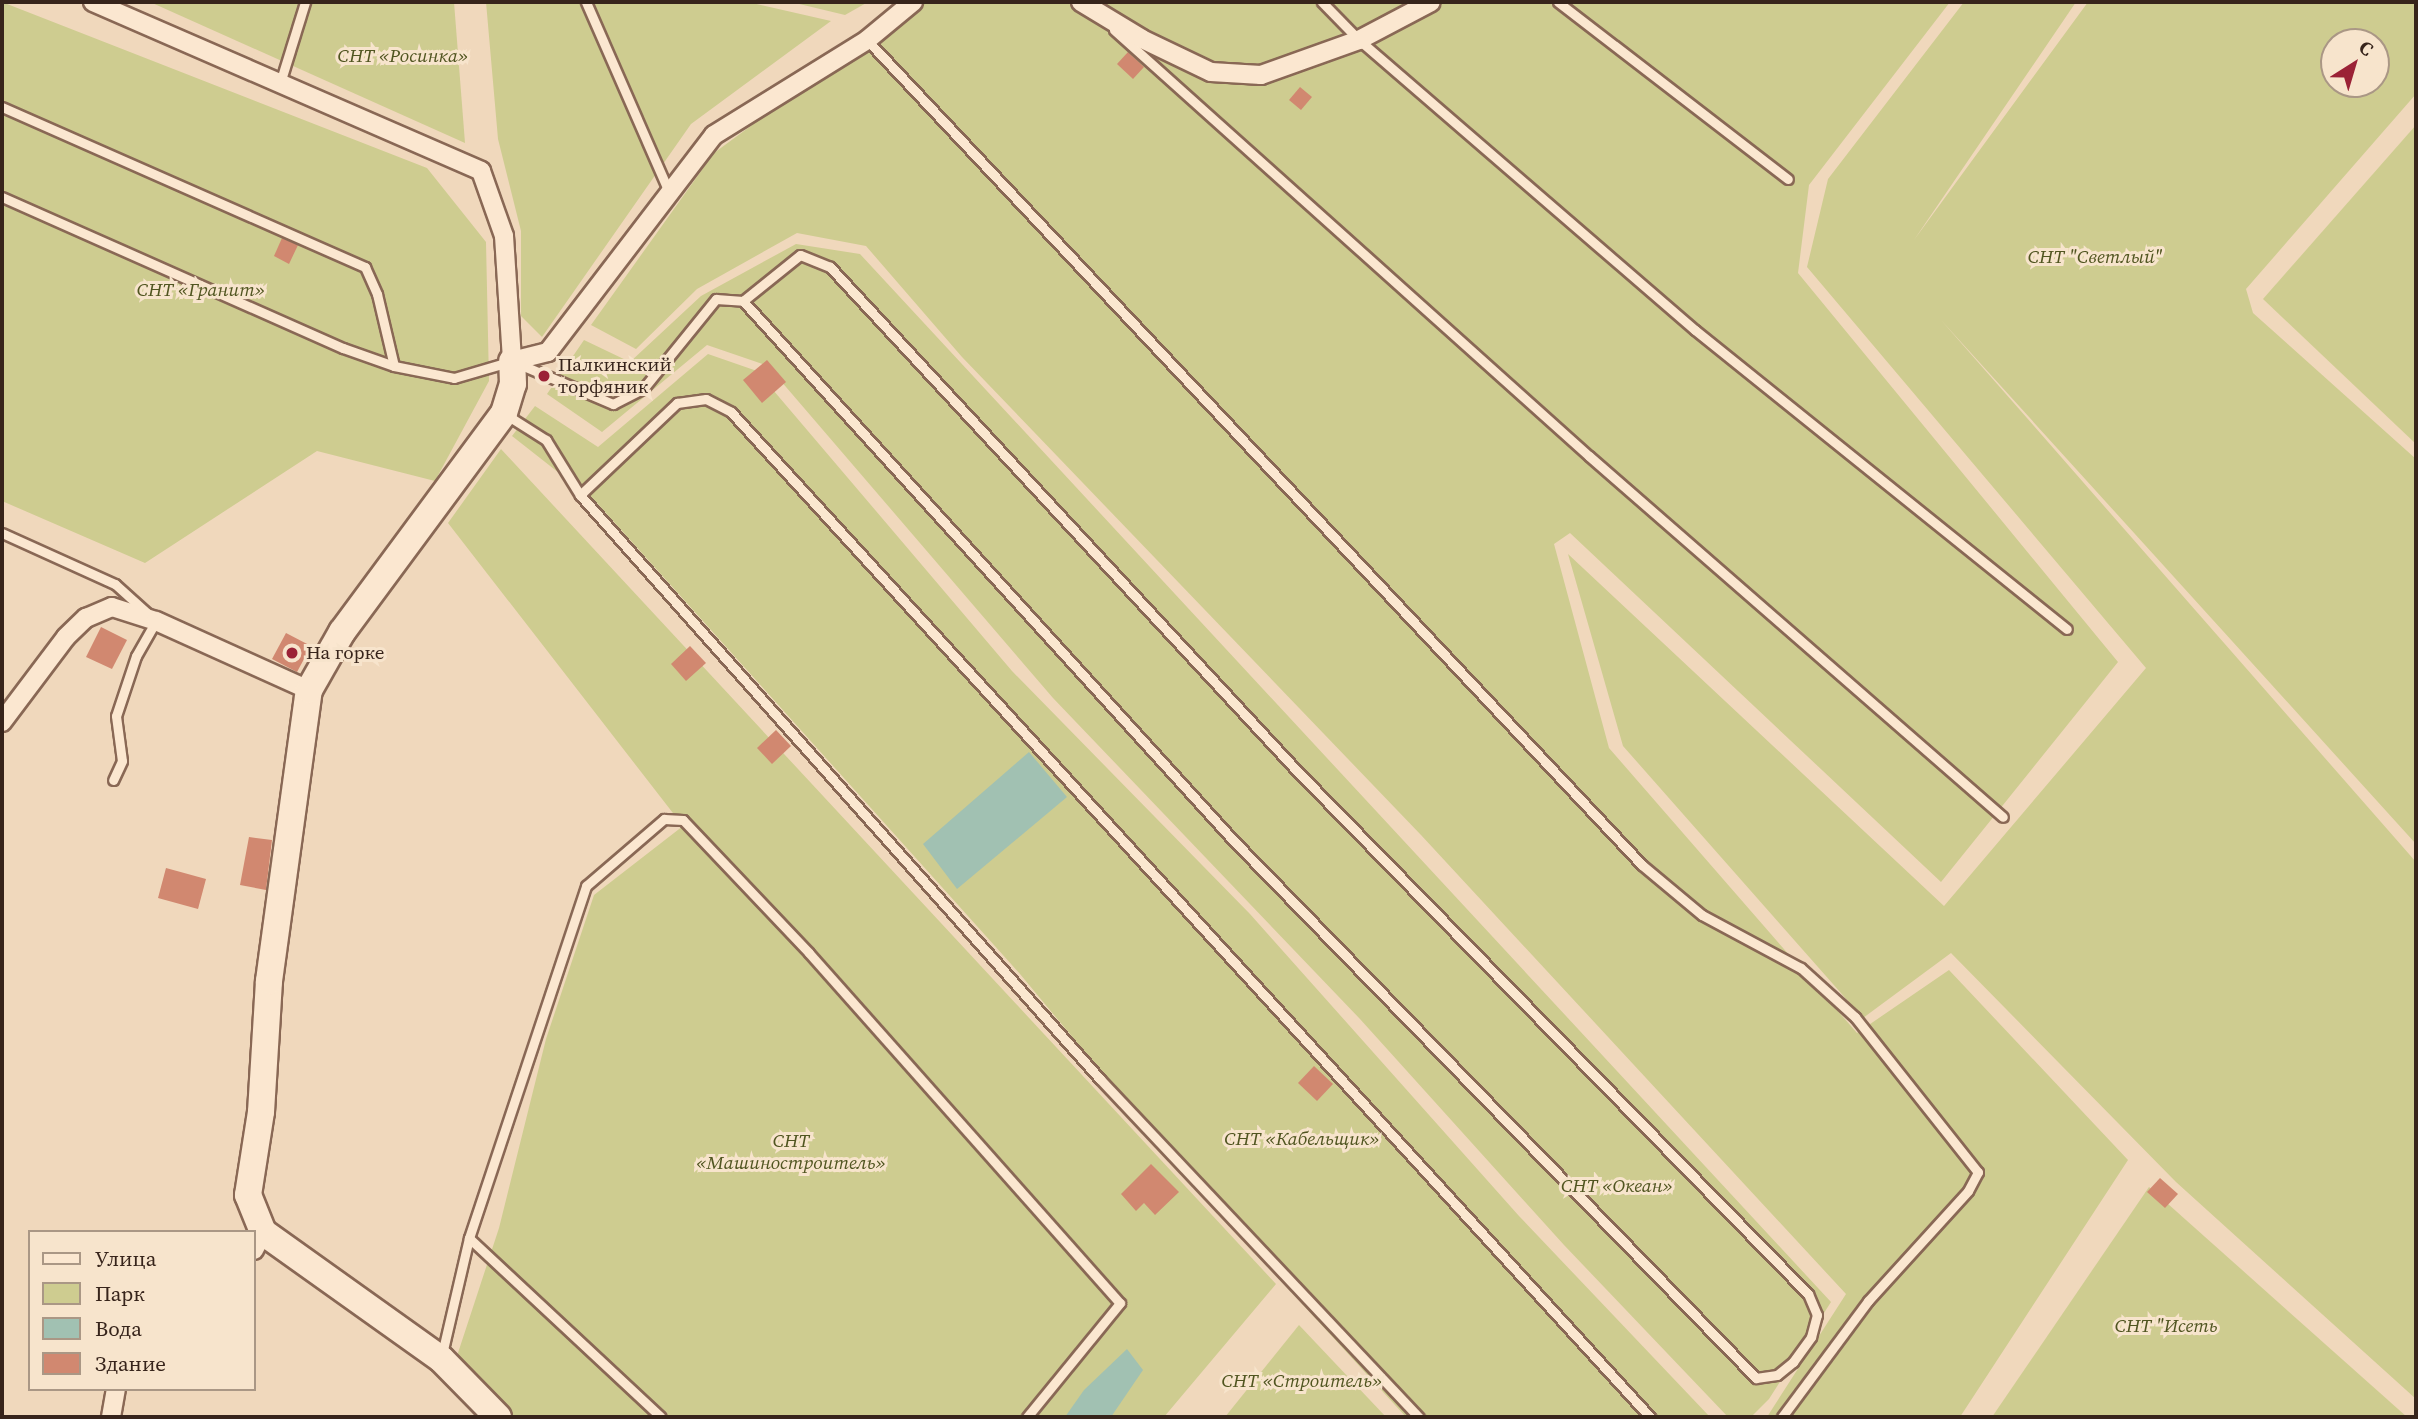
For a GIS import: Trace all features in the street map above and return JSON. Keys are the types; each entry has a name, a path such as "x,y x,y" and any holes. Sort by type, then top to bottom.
{"street":[{"path":"93,2 481,171 504,236 513,384 504,413 342,632 309,690 269,981 261,1112 248,1195 256,1230"},
{"path":"512,361 548,352 668,190 714,135 867,40 913,2"},
{"path":"1084,4 1142,39 1211,72 1261,75 1359,40 1431,2"},
{"path":"2,722 86,618 112,607 156,621 309,690"},
{"path":"258,1241 441,1359 498,1417"},
{"path":"111,1417 117,1391"}],"lane":[{"path":"281,83 305,2"},
{"path":"586,2 668,190"},
{"path":"1322,2 1359,40 1695,330 2067,629"},
{"path":"1558,2 1788,179"},
{"path":"1084,4 1589,456 2003,817"},
{"path":"867,40 1642,865 1702,915 1801,968 1854,1017 1978,1172 1968,1191 1868,1301 1782,1417"},
{"path":"2,107 365,267 377,294 394,366"},
{"path":"2,197 342,348 394,366 454,378 512,361 613,404 643,389 716,299 743,301 800,255 830,267 1298,772 1808,1294 1818,1315 1811,1337 1793,1362 1777,1375 1756,1378 1232,839 743,301"},
{"path":"580,495 677,403 706,399 731,412 1650,1417"},
{"path":"504,413 545,440 580,495 1100,1079 1419,1417"},
{"path":"2,533 115,584 156,621 136,656 116,716 122,761 113,780"},
{"path":"441,1359 469,1238 586,886 663,819 683,820 809,953 1120,1303 1027,1417"},
{"path":"469,1238 661,1417"}],"green space":[{"name":"СНТ «Гранит»","path":"2,2 427,168 486,242 489,381 435,481 317,451 145,563 2,501"},
{"name":"СНТ «Росинка»","path":"150,2 454,2 465,143"},
{"path":"486,2 748,2 831,21 691,124 542,337 521,316 521,231 498,139"},
{"path":"791,2 868,2 845,15"},
{"path":"920,2 1950,2 1809,185 1798,273 2118,662 1941,882 1570,533 1554,544 1609,748 1857,1033 1949,970 2128,1160 1960,1417 1767,1417 1846,1294 1421,835 962,357 866,246 797,233 697,289 636,349 591,325 714,153"},
{"name":"СНТ \"Светлый\"","path":"1964,2 2076,2 1914,240 2088,2 2416,2 2416,94 2246,289 2253,313 2416,459 2416,844 1941,320 2416,862 2416,1399 2176,1182 1951,953 1863,1018 1623,746 1568,554 1944,906 2146,668 1807,267 1828,179"},
{"path":"2416,125 2416,444 2263,299"},
{"name":"СНТ «Океан»","path":"796,244 860,254 1831,1302 1769,1399 1751,1417 1728,1417 1564,1245 1360,1019 1053,698 768,366 707,345 602,432 547,394 584,340 630,362 701,296"},
{"name":"СНТ «Кабельщик»","path":"708,354 757,371 1012,671 1250,914 1519,1216 1710,1417 1406,1417 1217,1211 1020,974 596,502 512,436 535,406 598,447"},
{"name":"СНТ «Машиностроитель»","path":"501,449 1276,1284 1164,1417 513,1417 456,1359 499,1228 546,1039 594,895 683,826 448,523"},
{"name":"СНТ \"Исеть","path":"2149,1187 2407,1417 1992,1417"},
{"name":"СНТ «Строитель»","path":"1299,1325 1386,1417 1225,1417"}],"water":[{"path":"1029,752 1067,797 957,889 923,844"},
{"path":"1127,1349 1143,1370 1111,1417 1065,1417 1084,1390"}],"building":[{"path":"1128,52 1144,67 1133,79 1117,64"},
{"path":"1300,87 1312,97 1301,110 1289,100"},
{"path":"282,238 298,245 289,264 274,256"},
{"path":"767,360 786,382 762,403 743,380"},
{"path":"101,627 127,640 112,669 86,657"},
{"name":"На горке","path":"286,633 311,646 297,672 272,659"},
{"path":"690,646 706,663 686,681 671,664"},
{"path":"776,730 791,746 772,764 757,748"},
{"path":"249,837 272,840 266,890 240,885"},
{"path":"166,868 206,879 198,909 158,898"},
{"path":"1314,1066 1333,1084 1317,1101 1298,1083"},
{"path":"1151,1164 1179,1192 1155,1215 1144,1203 1136,1211 1121,1194"},
{"path":"2160,1178 2178,1194 2165,1208 2147,1192"}],"place":[{"name":"Палкинский торфяник","path":"544,376"},
{"name":"На горке","path":"292,653"}]}
